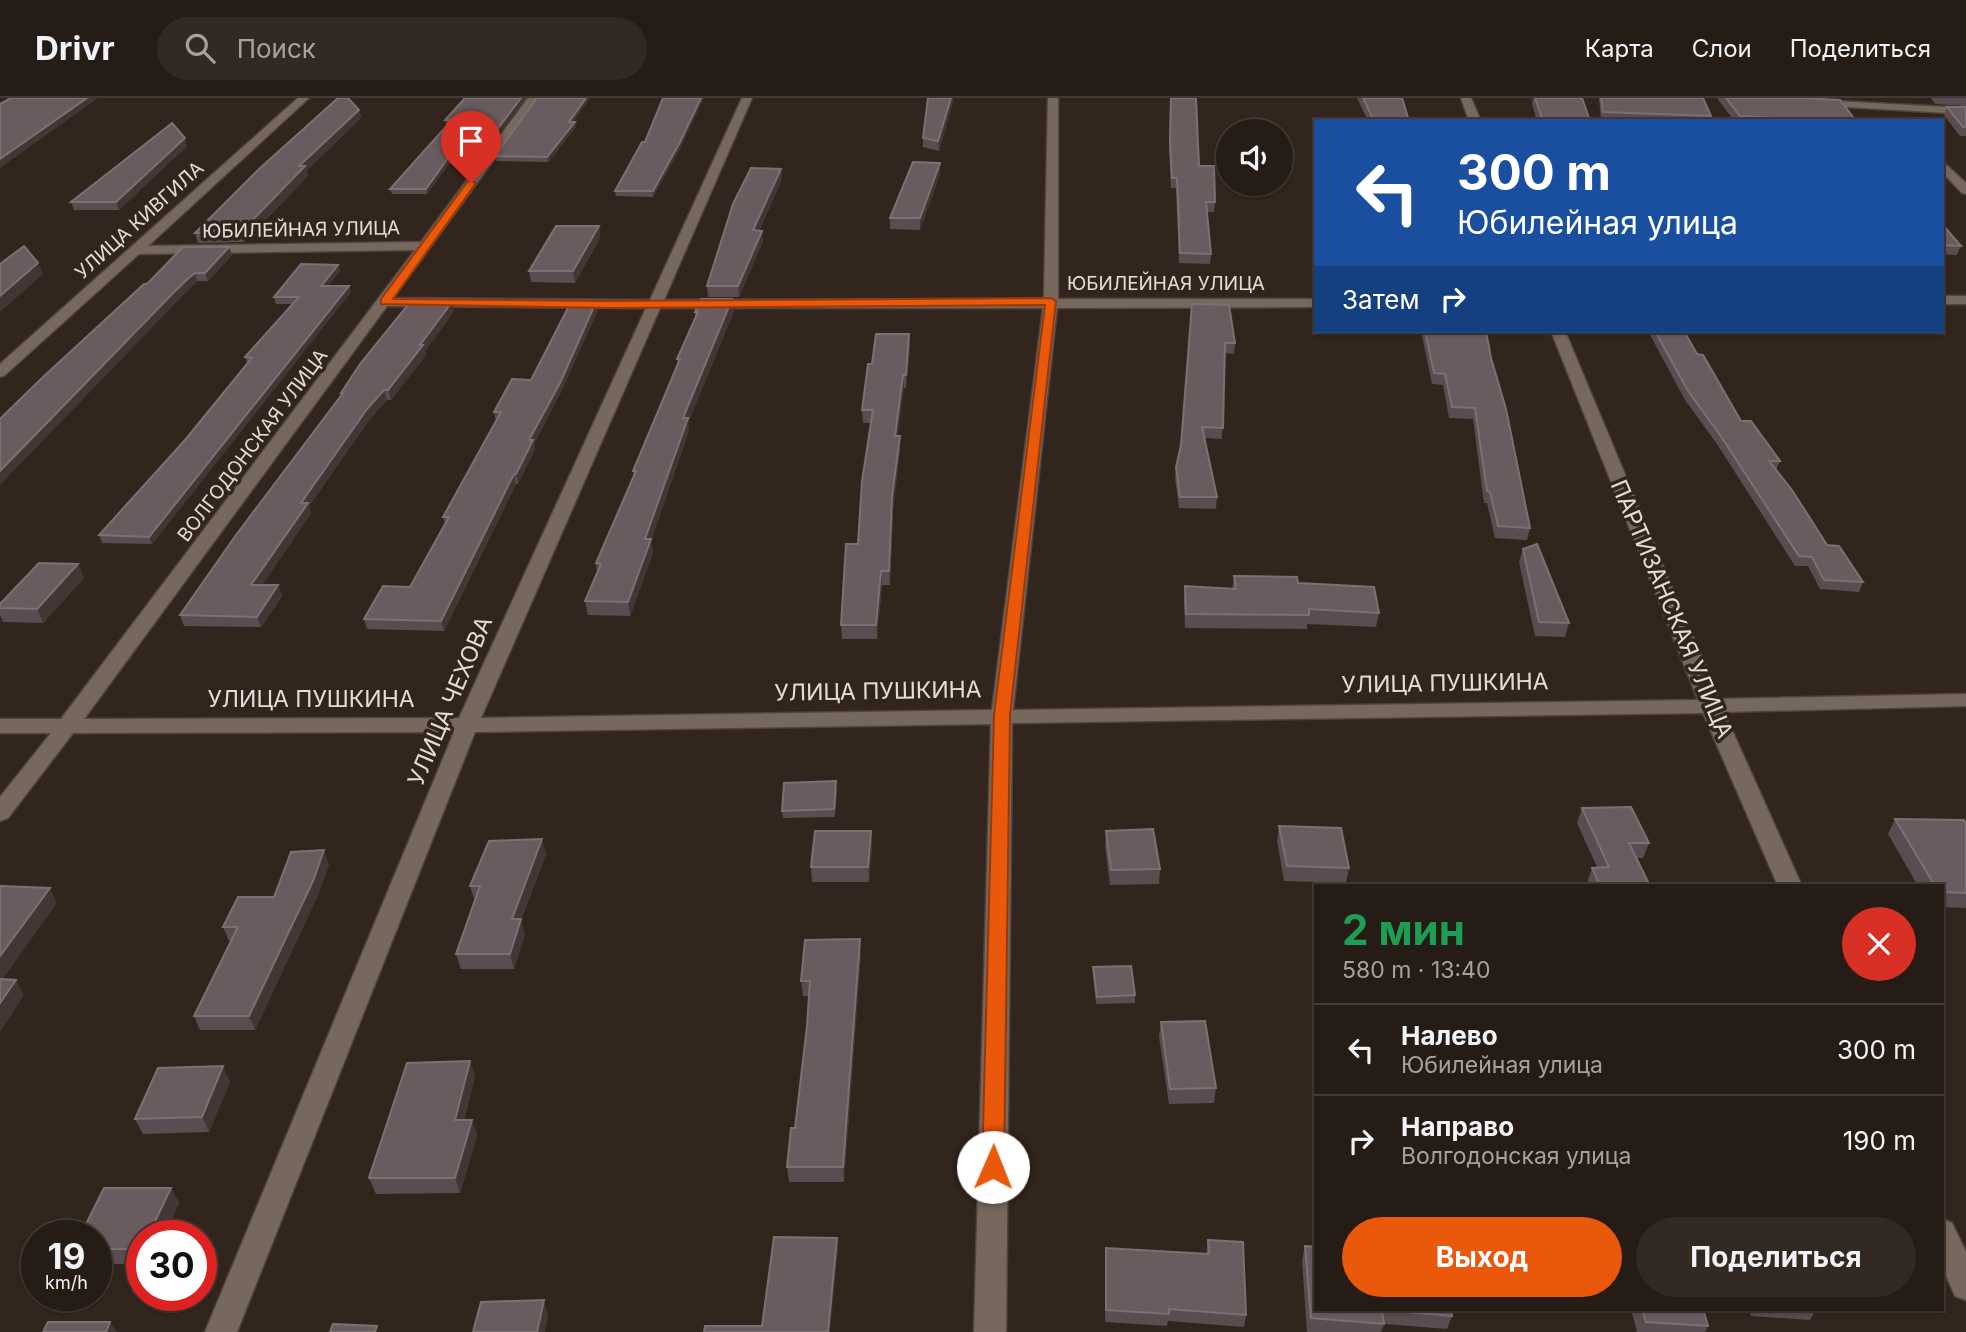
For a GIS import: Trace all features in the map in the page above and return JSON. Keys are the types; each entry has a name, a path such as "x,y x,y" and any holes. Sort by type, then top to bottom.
{"street":[{"name":"УЛИЦА КИВГИЛА","path":"0,372 304,98"},
{"name":"ВОЛГОДОНСКАЯ УЛИЦА","path":"0,813 69,726 534,98"},
{"name":"УЛИЦА ЧЕХОВА","path":"221,1332 467,725 747,98"},
{"path":"990,1332 1002,715 1051,301 1053,98"},
{"path":"1466,98 1474,119"},
{"path":"1802,102 1889,102 1966,111"},
{"path":"1889,102 1902,119"},
{"path":"1944,166 1966,190"},
{"name":"ЮБИЛЕЙНАЯ УЛИЦА","path":"135,250 425,246"},
{"path":"1944,300 1966,300"},
{"name":"ЮБИЛЕЙНАЯ УЛИЦА","path":"385,302 1314,303"},
{"name":"ПАРТИЗАНСКАЯ УЛИЦА","path":"1559,333 1711,706 1789,884"},
{"name":"УЛИЦА ПУШКИНА","path":"0,726 467,725 1966,700"},
{"path":"1944,1236 1966,1286"}],"building":[{"path":"11,98 87,98 0,159 0,104"},
{"path":"338,98 348,98 359,110 299,166 305,166 241,232 195,233 259,169"},
{"path":"465,98 521,98 477,156 450,155 426,189 390,189 452,120 445,120"},
{"path":"537,98 586,98 569,122 575,122 547,157 495,156"},
{"path":"663,98 701,98 653,191 615,191 642,142 645,142"},
{"path":"928,98 951,98 938,141 923,138"},
{"path":"1171,98 1196,98 1199,166 1214,166 1215,202 1206,202 1211,254 1180,253 1177,178 1172,178"},
{"path":"1363,98 1402,98 1408,119 1373,119"},
{"path":"1535,98 1582,98 1589,119 1542,119"},
{"path":"1601,98 1703,98 1711,116 1603,112"},
{"path":"1726,98 1840,100 1854,119 1796,119 1740,116"},
{"path":"1947,107 1966,107 1966,127 1963,127"},
{"path":"172,123 185,138 116,202 71,202"},
{"path":"913,162 940,163 920,218 890,218"},
{"path":"751,168 781,169 753,230 762,231 738,286 707,286 733,204"},
{"path":"556,226 599,226 573,271 529,271"},
{"path":"1944,226 1961,246 1944,245"},
{"path":"24,246 38,263 0,296 0,264"},
{"path":"183,247 229,247 205,273 195,273 184,282 0,471 0,419 147,284"},
{"path":"301,264 338,265 321,286 349,286 149,537 99,535 185,440 252,358 245,357 299,297 274,297"},
{"path":"701,299 732,299 683,418 688,418 645,539 651,539 628,602 585,601 601,564 596,563 636,471 633,471 680,359 677,359"},
{"path":"411,301 452,302 388,390 384,390 367,409 301,503 308,503 251,585 278,585 257,617 180,615 236,535 343,393 360,364"},
{"path":"571,302 596,302 560,383 529,440 533,440 441,621 364,619 383,586 410,587 449,517 443,517 501,412 494,412 512,379 531,380"},
{"path":"1192,304 1229,305 1235,343 1225,343 1223,428 1202,427 1217,497 1180,497 1176,467 1181,445"},
{"path":"1425,333 1486,333 1506,409 1530,528 1498,526 1490,492 1487,491 1475,408 1452,407 1445,374 1434,373"},
{"path":"1656,333 1685,333 1697,354 1703,355 1741,421 1751,421 1780,461 1769,461 1792,490 1827,545 1839,546 1863,582 1824,580 1812,557 1799,556 1688,391"},
{"path":"876,334 909,334 906,375 903,375 895,436 900,436 892,497 889,571 881,571 876,625 841,625 846,544 858,544 862,481 873,410 862,410 868,364 872,364"},
{"path":"1537,544 1569,623 1539,622 1523,549"},
{"path":"39,563 78,564 37,609 0,608 0,604"},
{"path":"1234,576 1297,577 1298,583 1374,587 1379,613 1309,609 1309,615 1186,614 1185,586 1236,589"},
{"path":"836,781 834,809 782,811 784,783"},
{"path":"1631,807 1649,843 1629,843 1649,884 1599,884 1592,868 1609,867 1582,808"},
{"path":"1895,819 1964,820 1966,893 1944,892 1944,884 1934,884"},
{"path":"1279,826 1341,828 1349,868 1287,866"},
{"path":"1153,829 1160,869 1111,870 1106,831"},
{"path":"815,831 871,831 868,867 811,867"},
{"path":"542,839 512,919 521,919 510,954 456,954 480,886 470,886 489,841"},
{"path":"324,850 313,881 249,1016 194,1016 238,927 223,927 238,897 274,897 291,852"},
{"path":"0,886 50,888 0,956"},
{"path":"860,939 843,1167 787,1167 791,1128 795,1128 807,1026 810,981 801,981 805,940"},
{"path":"1131,966 1135,995 1097,997 1093,967"},
{"path":"0,979 16,980 0,1003"},
{"path":"1205,1021 1216,1088 1170,1089 1161,1022"},
{"path":"470,1061 455,1120 472,1120 455,1178 369,1178 407,1063"},
{"path":"223,1066 202,1117 135,1119 158,1068"},
{"path":"104,1188 171,1188 156,1220 126,1220 126,1249 112,1249 112,1220 88,1220"},
{"path":"774,1237 837,1238 828,1332 704,1332 705,1326 762,1326"},
{"path":"1208,1240 1243,1242 1246,1315 1169,1309 1169,1314 1106,1310 1106,1248 1209,1254"},
{"path":"1305,1246 1314,1247 1314,1311 1382,1311 1384,1324 1311,1318"},
{"path":"544,1300 537,1332 473,1332 481,1302"},
{"path":"1394,1311 1451,1311 1452,1316"},
{"path":"1643,1311 1704,1311 1708,1326 1646,1322"},
{"path":"48,1322 110,1322 106,1332 43,1332"},
{"path":"333,1324 377,1326 375,1332 330,1332"}],"route":[{"path":"471,183 385,302 606,304 1051,301 1002,715 993,1167"}]}
